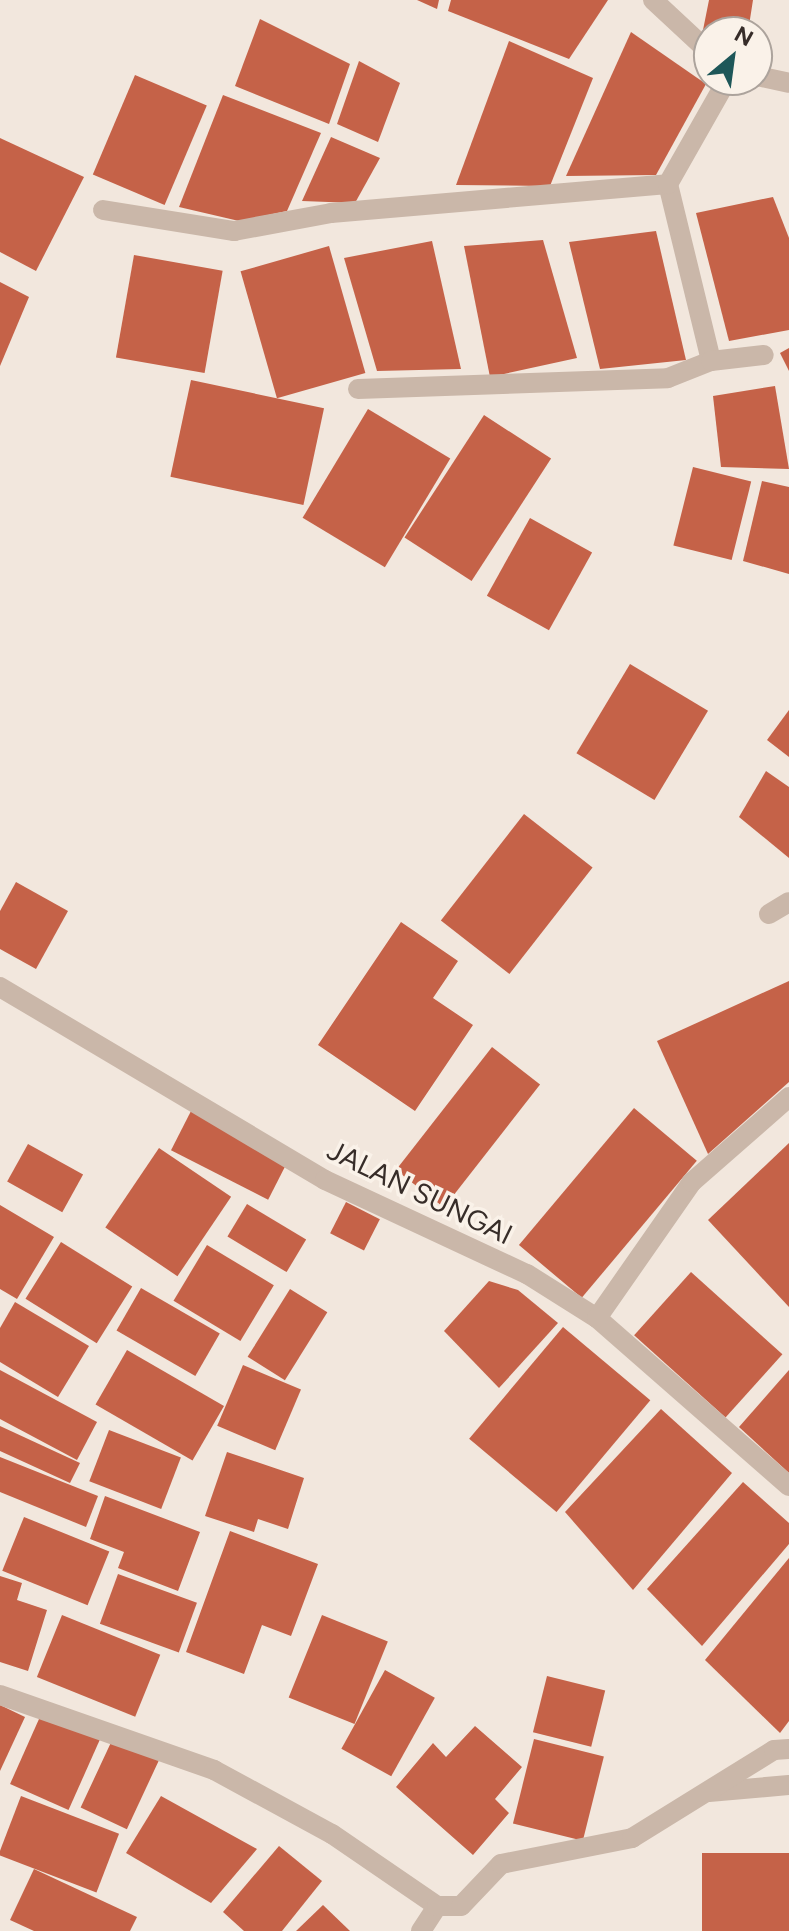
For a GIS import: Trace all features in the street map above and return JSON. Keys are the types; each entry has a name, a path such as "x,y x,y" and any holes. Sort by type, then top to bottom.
{"street":[{"path":"653,0 693,37"},
{"path":"711,361 668,184 718,96"},
{"path":"103,210 234,231 331,213 668,184"},
{"path":"358,389 668,378 711,361 764,355"},
{"path":"769,914 789,902"},
{"name":"JALAN SUNGAI","path":"0,987 325,1180 527,1274 597,1318 789,1486"},
{"path":"597,1318 692,1182 789,1097"},
{"path":"0,1695 214,1770 332,1834 437,1906 461,1906 501,1864 632,1838 697,1794 774,1750 789,1749"},
{"path":"697,1794 789,1785"},
{"path":"421,1931 437,1906"}],"building":[{"path":"417,0 439,0 437,9"},
{"path":"451,0 608,0 569,59 448,11"},
{"path":"709,0 753,0 750,16 706,16"},
{"path":"260,19 350,64 329,124 235,86"},
{"path":"631,32 693,75 693,96 699,96 656,175 566,176"},
{"path":"509,41 593,78 550,186 456,185"},
{"path":"359,61 400,83 378,142 337,124"},
{"path":"135,75 207,105 165,205 93,174"},
{"path":"223,95 321,133 287,211 239,221 179,207"},
{"path":"331,137 380,158 355,203 302,201"},
{"path":"0,138 84,177 36,271 0,252"},
{"path":"773,197 789,238 789,330 729,341 696,213"},
{"path":"656,231 686,360 600,369 569,242"},
{"path":"543,240 577,358 490,377 464,246"},
{"path":"432,241 461,369 377,371 344,258"},
{"path":"329,246 365,373 277,398 241,271"},
{"path":"134,255 223,271 205,373 116,357"},
{"path":"0,282 29,297 0,366"},
{"path":"789,348 789,371 780,353"},
{"path":"191,380 324,408 303,505 170,477"},
{"path":"775,386 789,469 721,467 713,396"},
{"path":"368,409 450,458 385,567 303,518"},
{"path":"484,415 551,459 472,581 404,537"},
{"path":"693,467 751,482 732,560 673,546"},
{"path":"762,481 789,487 789,574 743,561"},
{"path":"530,518 592,552 549,630 487,596"},
{"path":"630,664 708,711 654,800 576,753"},
{"path":"789,710 789,757 767,740"},
{"path":"766,771 789,787 789,858 739,817"},
{"path":"524,814 593,868 509,974 441,920"},
{"path":"16,882 68,911 36,969 0,949 0,911"},
{"path":"401,922 458,961 433,998 473,1025 415,1111 318,1045"},
{"path":"789,981 789,1082 708,1154 657,1041"},
{"path":"492,1047 540,1085 444,1207 396,1170"},
{"path":"634,1108 697,1161 582,1298 519,1245"},
{"path":"191,1111 288,1160 268,1200 171,1150"},
{"path":"789,1143 789,1307 708,1220"},
{"path":"28,1144 83,1175 62,1212 7,1182"},
{"path":"159,1148 231,1197 177,1276 105,1228"},
{"path":"346,1202 380,1219 364,1250 330,1233"},
{"path":"247,1204 306,1240 287,1272 227,1237"},
{"path":"0,1205 54,1237 17,1299 0,1289"},
{"path":"61,1242 132,1287 97,1343 25,1299"},
{"path":"207,1245 274,1285 240,1341 174,1301"},
{"path":"691,1272 782,1354 726,1417 634,1335"},
{"path":"489,1281 518,1290 558,1323 499,1388 444,1331"},
{"path":"141,1288 220,1334 195,1376 116,1330"},
{"path":"290,1289 327,1312 285,1380 248,1357"},
{"path":"15,1302 89,1346 58,1397 0,1362 0,1328"},
{"path":"563,1327 650,1400 556,1512 469,1439"},
{"path":"127,1350 224,1406 192,1461 96,1405"},
{"path":"243,1365 301,1390 275,1450 217,1426"},
{"path":"0,1370 97,1422 77,1460 0,1419"},
{"path":"789,1370 789,1473 739,1427"},
{"path":"661,1409 732,1473 633,1590 565,1512"},
{"path":"0,1426 80,1463 70,1483 0,1451"},
{"path":"109,1430 181,1458 161,1509 89,1481"},
{"path":"227,1452 304,1478 288,1529 258,1519 254,1532 205,1516"},
{"path":"0,1457 98,1496 86,1527 0,1492"},
{"path":"743,1482 789,1523 789,1544 702,1646 647,1589"},
{"path":"105,1496 200,1532 178,1591 118,1568 124,1552 90,1539"},
{"path":"24,1517 109,1551 88,1605 2,1571"},
{"path":"230,1531 318,1564 291,1636 262,1625 244,1674 186,1652"},
{"path":"789,1558 789,1721 780,1733 705,1660"},
{"path":"118,1574 197,1603 179,1653 100,1624"},
{"path":"0,1576 22,1583 17,1600 47,1610 28,1671 0,1662"},
{"path":"62,1615 160,1655 135,1717 37,1677"},
{"path":"322,1615 388,1642 354,1724 289,1698"},
{"path":"385,1670 435,1698 391,1776 341,1749"},
{"path":"547,1676 605,1691 591,1747 533,1732"},
{"path":"0,1705 25,1717 0,1771"},
{"path":"43,1710 101,1736 69,1810 10,1784"},
{"path":"475,1726 522,1767 495,1799 509,1813 473,1855 396,1787 433,1743 446,1757"},
{"path":"114,1736 160,1758 127,1829 81,1808"},
{"path":"534,1739 604,1756 583,1841 513,1823"},
{"path":"21,1796 119,1834 96,1892 0,1855"},
{"path":"161,1796 257,1849 211,1903 126,1853"},
{"path":"279,1846 322,1881 282,1931 244,1931 223,1912"},
{"path":"702,1853 789,1853 789,1931 702,1931"},
{"path":"34,1869 137,1917 130,1931 34,1931 10,1920"},
{"path":"323,1905 350,1931 296,1931"}]}
